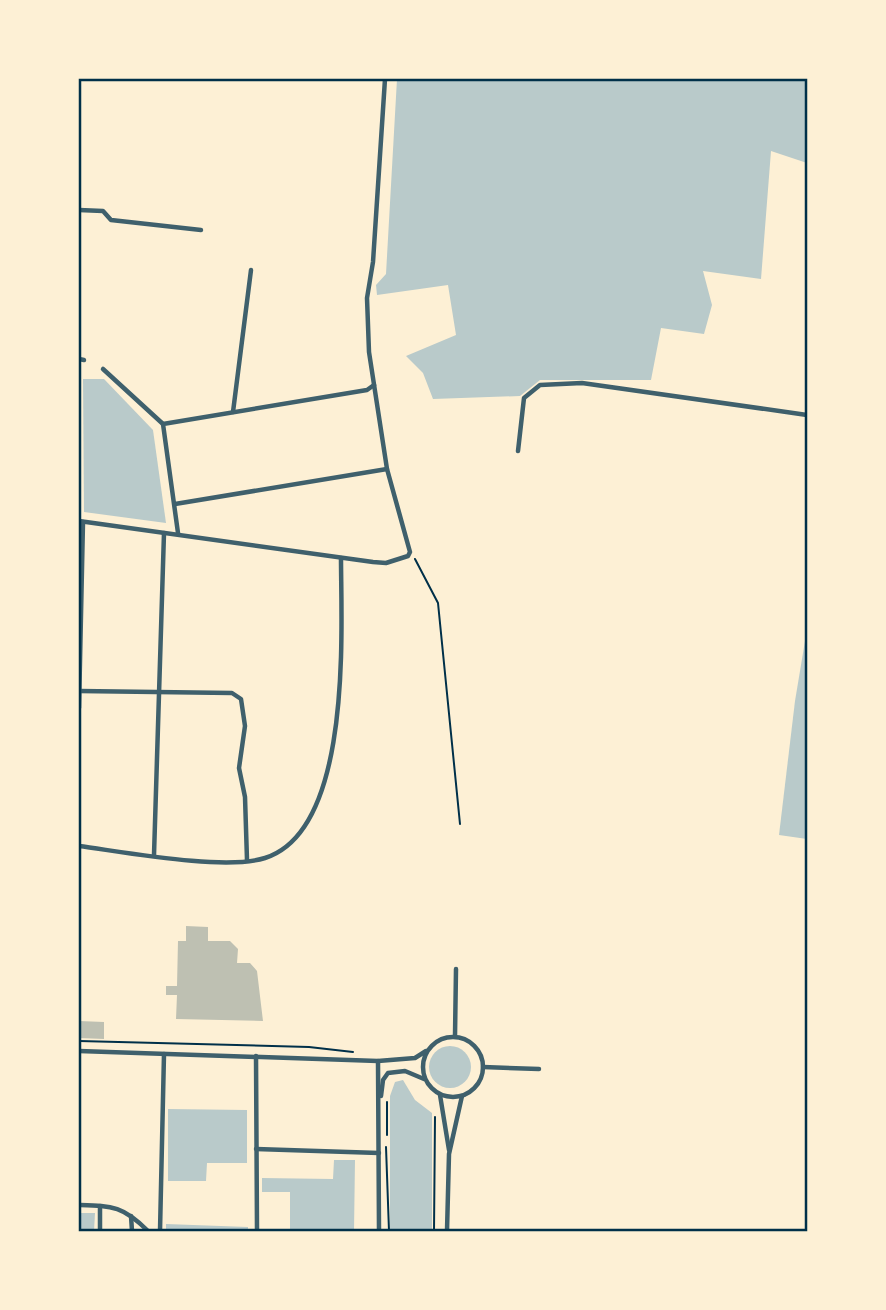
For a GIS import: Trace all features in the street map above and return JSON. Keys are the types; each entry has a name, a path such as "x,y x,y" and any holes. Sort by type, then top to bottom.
{"street":[{"path":"79,708 81,521 386,563 408,556 411,552 387,469 374,386 367,298 373,262 385,79"},
{"path":"79,210 103,211 111,220 201,230"},
{"path":"233,412 251,270"},
{"path":"103,369 163,424 178,533"},
{"path":"518,451 524,398 529,391 540,385 582,383 807,415"},
{"path":"163,424 367,390 374,386"},
{"path":"175,504 387,469"},
{"path":"154,855 164,533"},
{"path":"79,846 208,861 247,860 280,852 292,842 310,813 326,773 339,715 341,558"},
{"path":"79,691 232,693 244,706 239,768 246,797 247,860"},
{"path":"455,1036 456,968"},
{"path":"79,1051 378,1061 415,1058 439,1040 455,1036 464,1038 478,1050 484,1067 478,1085 462,1096 440,1095"},
{"path":"425,1079 422,1070 426,1051"},
{"path":"160,1231 163,1054"},
{"path":"256,1056 257,1231"},
{"path":"378,1061 379,1231"},
{"path":"484,1067 539,1069"},
{"path":"380,1107 383,1080 388,1073 414,1073 425,1079 440,1095 449,1154 447,1231"},
{"path":"449,1154 462,1096"},
{"path":"256,1149 379,1153"},
{"path":"79,1205 110,1206 131,1215 148,1231"},
{"path":"100,1206 100,1231"},
{"path":"131,1215 132,1231"}],"path":[{"path":"411,552 424,572 438,603 460,824"},
{"path":"79,1041 309,1047 351,1050 356,1054"},
{"path":"386,1136 387,1095"},
{"path":"434,1231 435,1111"},
{"path":"386,1146 388,1231"}],"shaded area":[{"path":"397,79 807,79 807,163 771,151 761,279 703,271 712,305 704,334 661,328 651,380 540,380 520,396 433,399 423,373 406,356 456,335 448,285 377,295 376,285 386,274"},
{"path":"83,379 104,379 153,430 166,523 84,512"},
{"path":"807,629 807,839 779,835 795,701"},
{"path":"450,1046 465,1052 471,1067 465,1082 450,1088 435,1082 429,1067 435,1052"},
{"path":"403,1080 415,1100 432,1113 432,1231 390,1231 390,1096 395,1082"},
{"path":"168,1109 247,1110 247,1163 207,1163 206,1181 168,1181"},
{"path":"334,1160 355,1160 354,1231 290,1231 290,1192 262,1192 262,1178 333,1179"},
{"path":"79,1213 95,1213 94,1231 79,1231"},
{"path":"166,1224 248,1227 248,1231 166,1231"}],"building":[{"path":"186,926 208,927 208,941 230,941 238,949 237,963 250,963 257,971 263,1021 176,1019 177,995 166,995 166,986 177,986 178,941 186,941"},
{"path":"79,1021 104,1022 104,1039 79,1038"}]}
